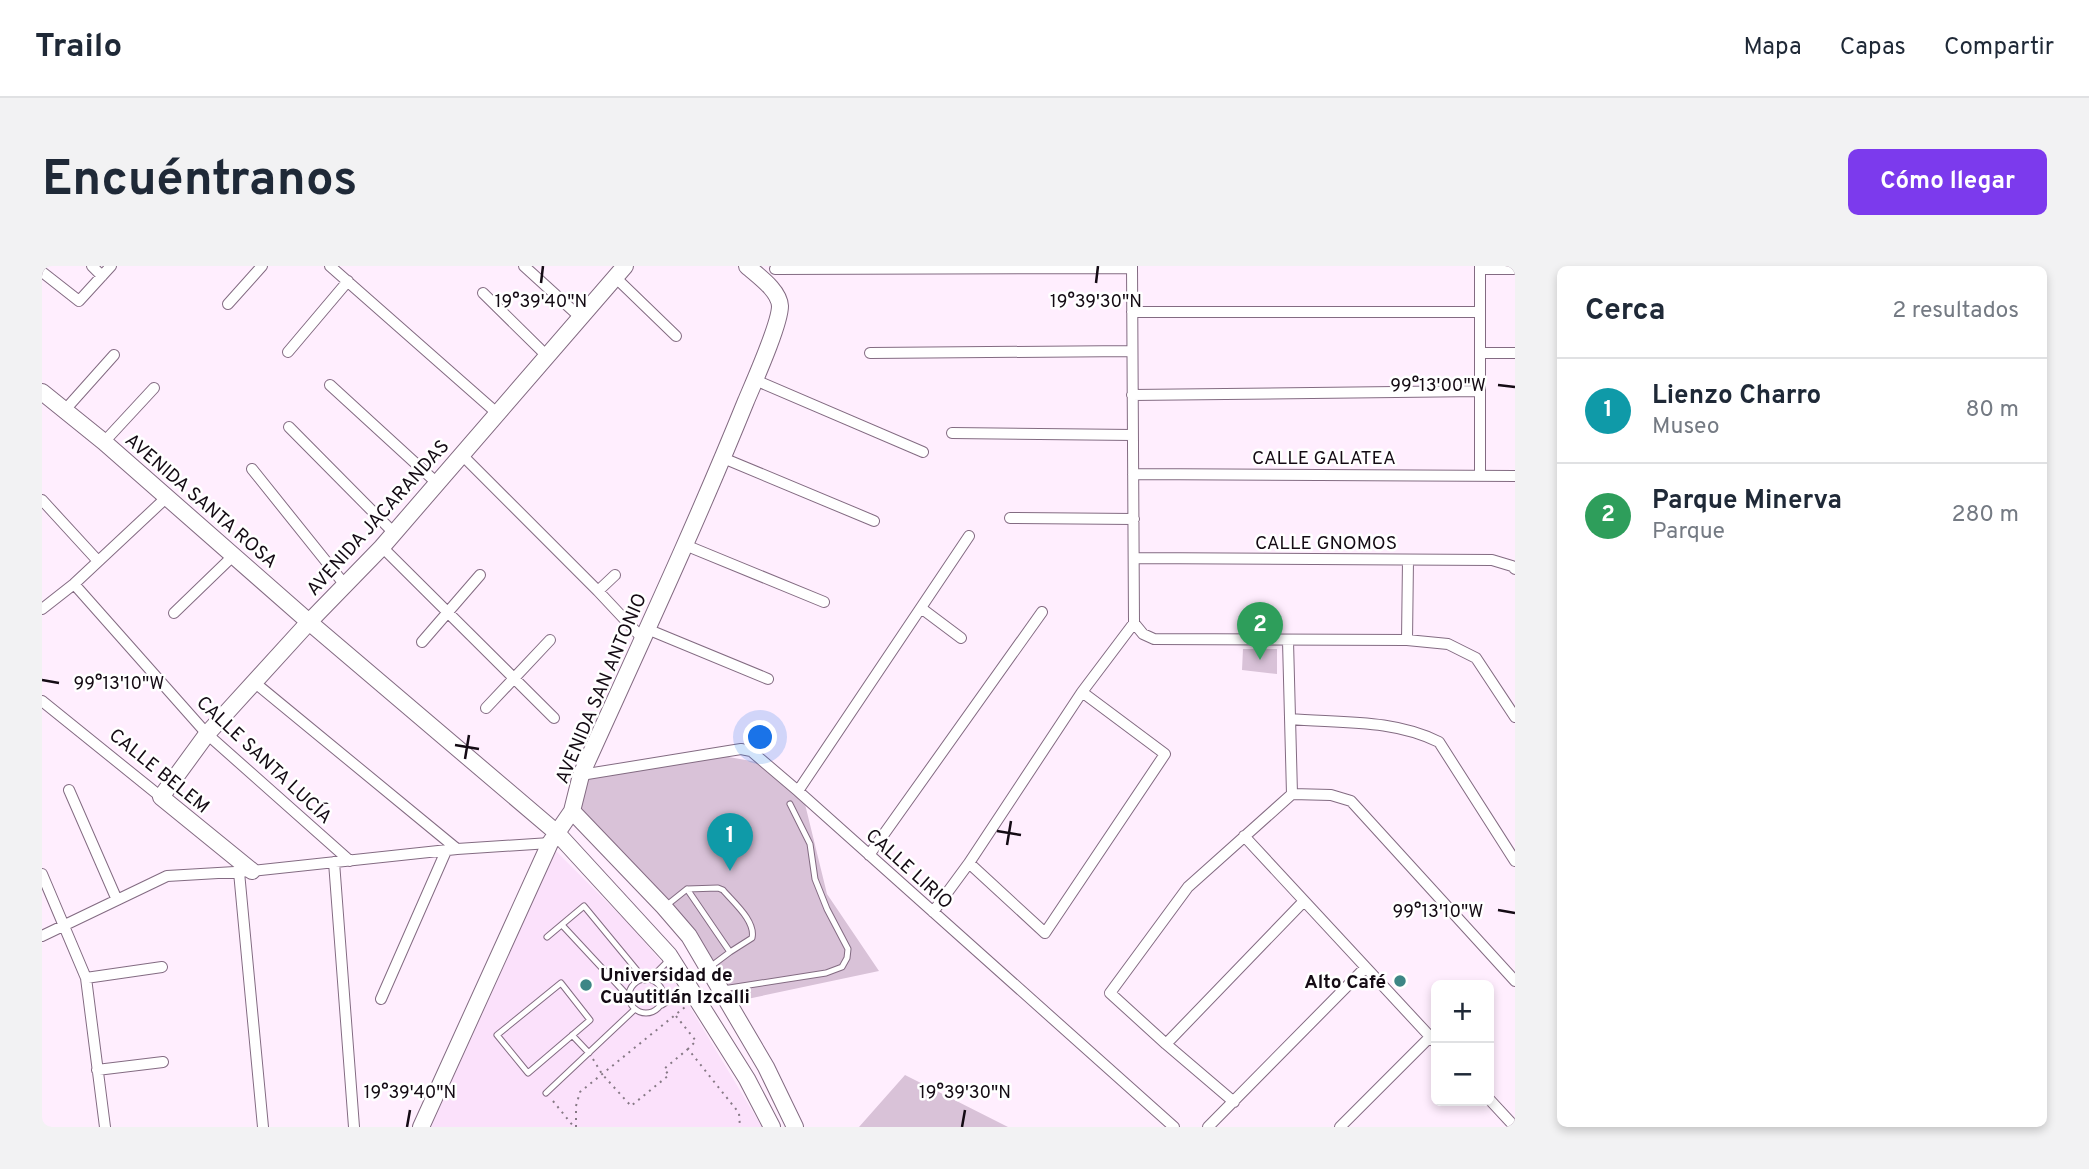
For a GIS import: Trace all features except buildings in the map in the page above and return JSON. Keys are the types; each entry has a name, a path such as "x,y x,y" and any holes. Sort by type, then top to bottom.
{"street":[{"path":"92,266 102,276"},
{"path":"42,272 79,301 111,266"},
{"path":"228,304 262,266"},
{"path":"330,266 498,414"},
{"path":"524,266 580,317"},
{"name":"AVENIDA SAN ANTONIO","path":"421,1127 554,838 572,811 581,775 685,545 755,380 779,315 780,303 775,293 747,266"},
{"path":"775,269 1132,267 1134,623 1082,692 969,863 933,912"},
{"path":"1480,475 1480,268 1515,269"},
{"path":"620,272 676,336"},
{"name":"AVENIDA JACARANDAS","path":"162,797 207,734 382,547 620,272"},
{"path":"288,352 348,281"},
{"path":"483,293 547,356"},
{"path":"1132,312 1480,312"},
{"path":"870,353 1132,351"},
{"path":"1480,353 1515,353"},
{"path":"64,411 114,355"},
{"path":"755,380 923,452"},
{"path":"330,386 437,483"},
{"path":"104,442 154,388"},
{"path":"1132,395 1480,391"},
{"name":"AVENIDA SANTA ROSA","path":"42,392 104,442 554,838 671,957 747,1079 772,1127"},
{"path":"289,426 394,533"},
{"path":"951,433 1133,435"},
{"path":"462,456 597,591 645,634 768,679"},
{"path":"723,458 874,521"},
{"path":"252,469 345,585"},
{"name":"CALLE GALATEA","path":"1133,474 1515,476"},
{"path":"42,609 74,584 167,497"},
{"path":"42,500 98,561"},
{"path":"1010,518 1134,519"},
{"path":"798,791 969,536"},
{"path":"685,545 824,602"},
{"path":"382,547 554,718"},
{"path":"174,613 233,556"},
{"name":"CALLE GNOMOS","path":"1134,558 1492,560 1515,569"},
{"path":"1408,560 1408,640"},
{"path":"422,642 480,575"},
{"path":"597,591 615,575"},
{"name":"CALLE SANTA LUCÍA","path":"74,584 207,734 350,861"},
{"path":"921,608 961,638"},
{"path":"869,855 1042,612"},
{"path":"1134,623 1143,634 1154,639 1408,640 1448,644 1476,658 1515,718"},
{"path":"486,708 550,640"},
{"path":"1288,641 1292,794"},
{"path":"254,682 452,850"},
{"path":"969,863 1045,933 1166,754 1082,692"},
{"name":"CALLE BELEM","path":"42,701 162,797 245,872"},
{"path":"1290,719 1396,726 1438,742 1515,861"},
{"name":"CALLE LIRIO","path":"581,775 747,749 798,791 1174,1127"},
{"path":"69,790 117,900"},
{"path":"1234,1102 1110,993 1188,887 1292,794 1331,795 1350,801 1515,981"},
{"path":"572,811 689,936 766,1068 795,1127"},
{"path":"1244,836 1431,1038"},
{"path":"42,936 167,876 245,872 554,838"},
{"path":"381,999 452,850"},
{"path":"334,862 354,1127"},
{"path":"245,872 263,1127"},
{"path":"42,874 86,978 104,1127"},
{"path":"1166,1044 1304,901"},
{"path":"86,978 162,967"},
{"path":"1208,1127 1365,968"},
{"path":"1340,1127 1431,1042"},
{"path":"97,1070 163,1062"},
{"path":"747,1079 766,1068"},
{"path":"1494,1104 1515,1127"}],"lane":[{"path":"720,990 826,973 842,967 847,958 848,948 827,909 815,879 810,844 790,804"},
{"path":"664,907 687,889 718,888 723,890 750,923 754,932 752,938 708,968"},
{"path":"687,889 730,952"},
{"path":"547,937 584,906 648,979 662,989 662,1004"},
{"path":"562,925 628,996 634,1010"},
{"path":"628,996 635,982 648,979 671,957"},
{"path":"561,984 590,1020 572,1035 528,1073 497,1035 561,984"},
{"path":"634,1010 649,1014 662,1004 693,993"},
{"path":"546,1093 634,1010"},
{"path":"572,1035 589,1053"}],"path":[{"path":"575,1127 580,1092 675,1015 693,993"},
{"path":"589,1053 602,1074 631,1106 669,1075 664,1069 696,1041 675,1015"},
{"path":"688,1049 739,1113 740,1127"},
{"path":"546,1093 575,1127"}],"shaded area":[{"path":"1243,649 1277,649 1277,674 1242,670"},
{"path":"717,755 757,762 804,800 827,894 879,971 733,1002 696,931 578,808 587,776"},
{"name":"Universidad de Cuautitlán Izcalli","path":"556,851 628,923 666,967 762,1127 431,1127"},
{"path":"905,1075 1008,1127 859,1127"}],"place":[{"name":"Parque Minerva","path":"1260,660"},
{"name":"Lienzo Charro","path":"730,871"},
{"name":"Alto Café","path":"1400,981"},
{"name":"Universidad de Cuautitlán Izcalli","path":"586,985"}]}
